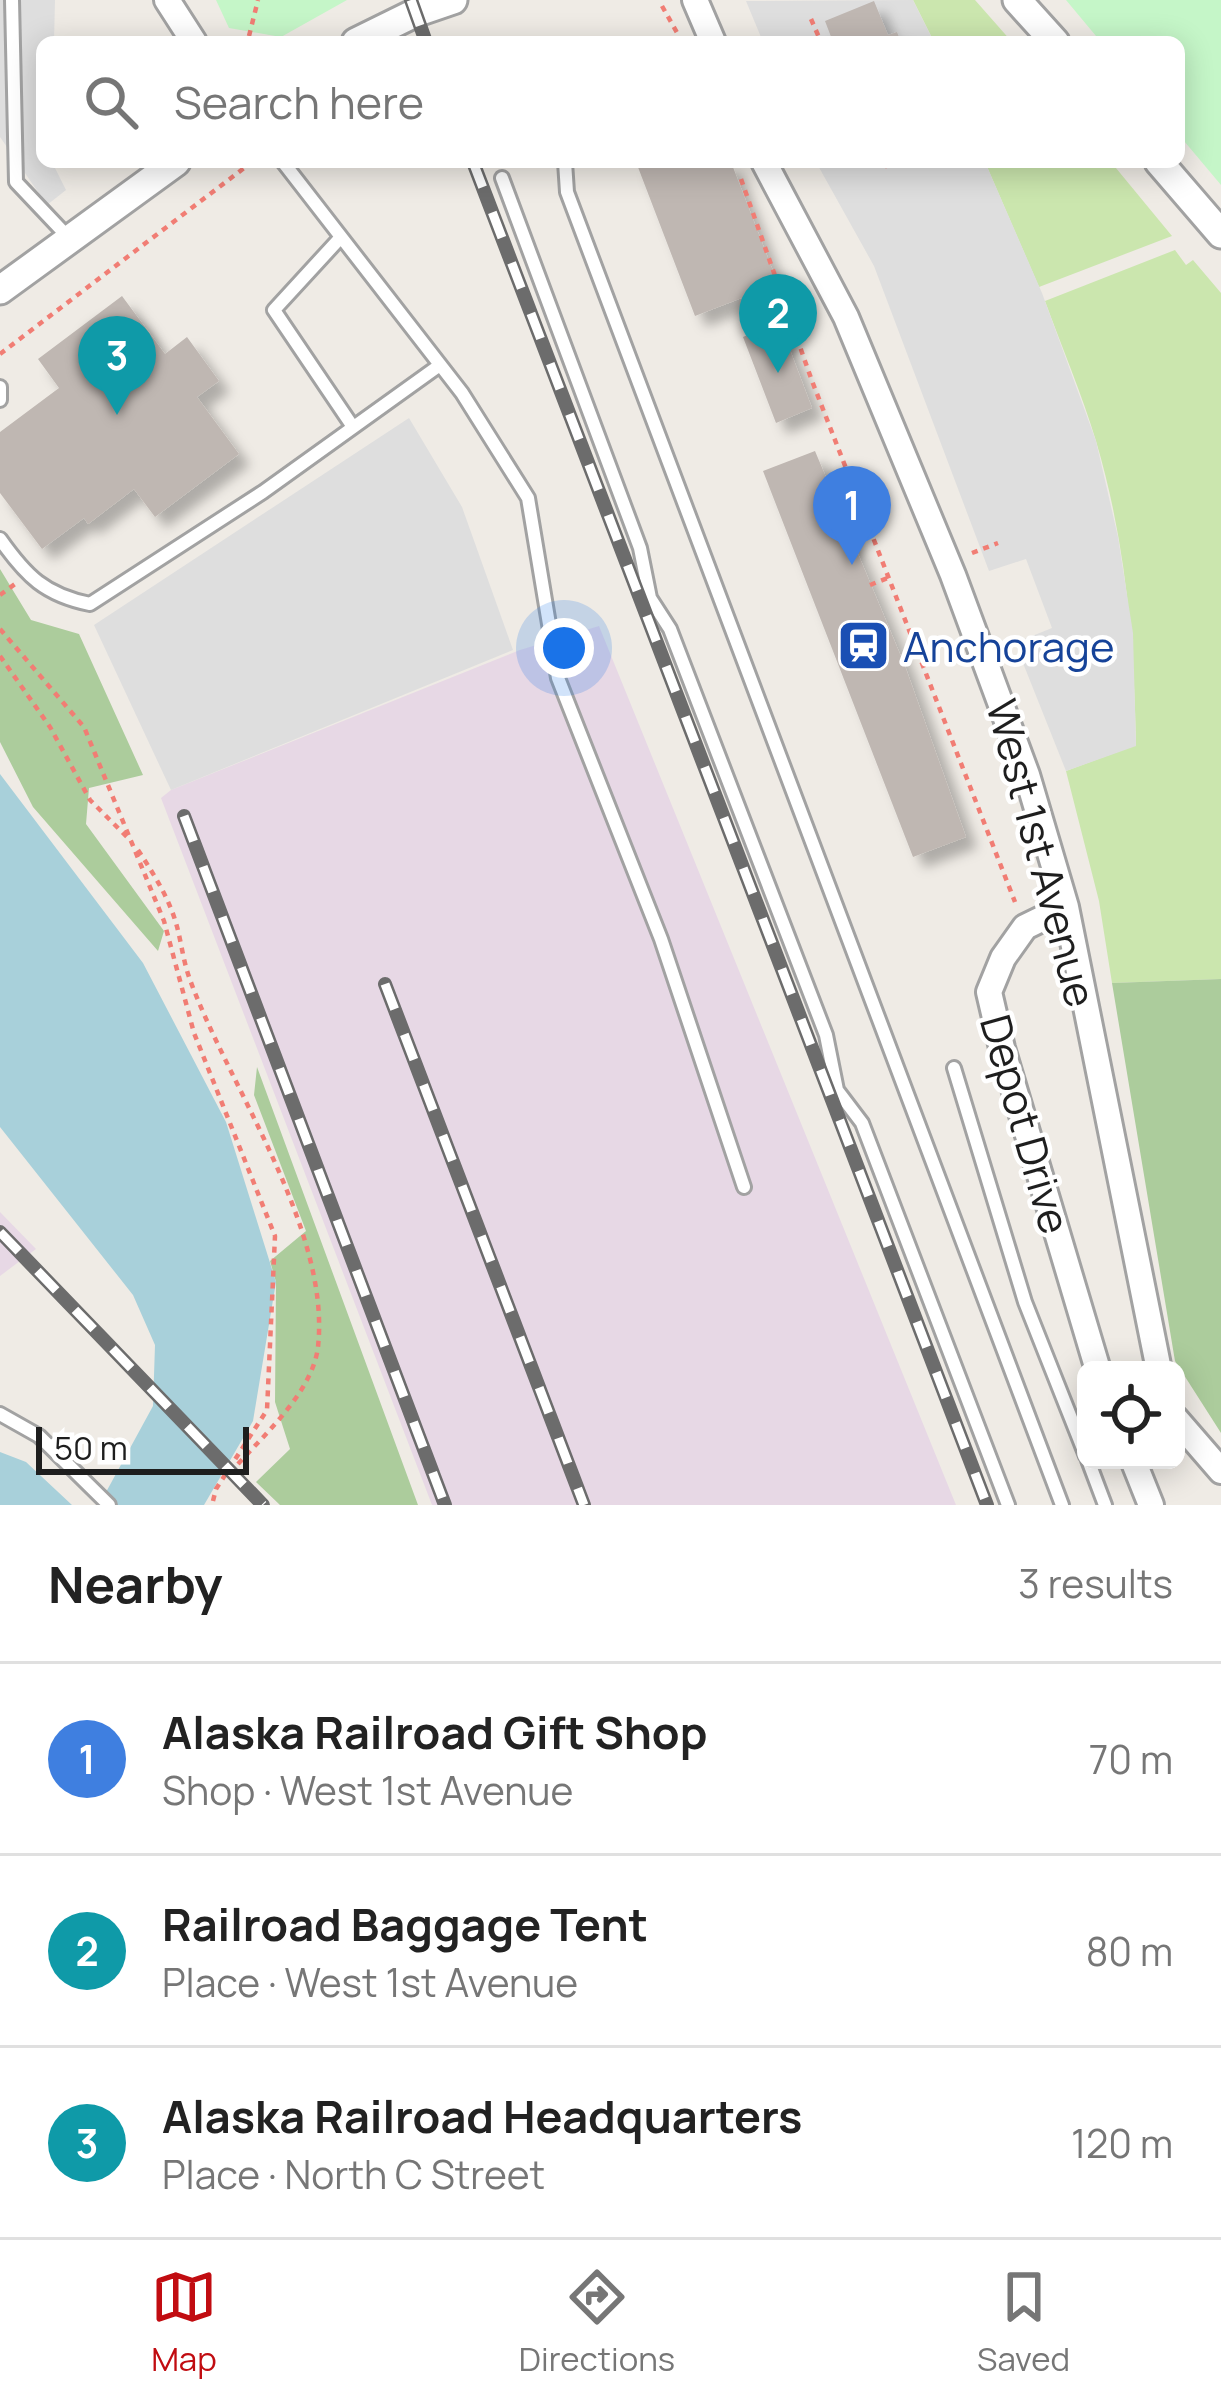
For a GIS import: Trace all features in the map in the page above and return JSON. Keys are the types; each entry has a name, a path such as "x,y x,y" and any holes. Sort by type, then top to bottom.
{"street":[{"path":"167,0 190,36"},
{"path":"370,36 453,0"},
{"path":"695,0 710,36"},
{"path":"1017,0 1050,36"},
{"path":"0,290 168,168"},
{"name":"West 1st Avenue","path":"767,168 846,317 953,575 1015,741 1066,907 1157,1361"},
{"path":"1164,168 1221,234"},
{"path":"1025,927 1066,907"},
{"name":"Depot Drive","path":"1025,927 1003,958 989,992 1095,1361"},
{"path":"1185,1429 1221,1471"},
{"path":"1136,1469 1150,1505"}],"lane":[{"path":"12,0 16,182 69,238"},
{"path":"288,168 440,365 528,498 558,677 661,939 744,1186"},
{"path":"565,168 567,192 1062,1505"},
{"path":"502,178 640,548 650,598 670,629 826,1035 837,1090 862,1123 1008,1505"},
{"path":"341,237 274,310 353,427"},
{"path":"0,539 16,562 55,597 90,604 263,492 440,365"},
{"path":"0,386 0,400"},
{"path":"954,1068 1025,1302 1077,1433"},
{"path":"0,1414 39,1436 109,1505"},
{"path":"1091,1469 1106,1505"}],"path":[{"path":"249,36 258,0"},
{"path":"662,6 679,36"},
{"path":"811,19 818,36"},
{"path":"0,354 244,168"},
{"path":"736,168 812,381 1025,927"},
{"path":"972,553 998,543"},
{"path":"870,585 890,577"},
{"path":"0,629 84,727 164,921 194,1033 274,1237 267,1411 216,1489 212,1505"},
{"path":"0,656 50,727 89,800 132,842 161,886 176,920 188,976 299,1227 318,1301 318,1352 301,1389 216,1489"}],"shaded area":[{"path":"0,0 55,0 54,36 36,36 36,168 55,168 66,190 47,205 0,137"},
{"path":"913,0 931,36 761,36 746,1"},
{"path":"819,168 988,168 1042,293 1096,441 1133,633 1136,746 1066,771 1015,643 1052,628 1026,559 989,571 874,266"},
{"path":"409,418 462,507 513,650 171,790 94,625"},
{"path":"599,626 956,1505 432,1505 161,798 520,650"},
{"path":"0,1212 36,1249 0,1276"}],"green space":[{"path":"216,0 347,0 283,36 229,28"},
{"path":"913,0 975,0 1007,36 931,36"},
{"path":"1066,0 1221,0 1221,185 1185,142 1185,36 1096,36"},
{"path":"988,168 1116,168 1172,236 1039,287"},
{"path":"1175,250 1186,265 1193,260 1221,293 1221,979 1112,983 1099,901 1066,771 1136,745 1130,630 1106,479 1085,406 1045,301"},
{"path":"0,569 31,620 79,634 143,775 89,788 86,824 164,931 158,951 33,807 0,742"},
{"path":"1221,979 1221,1433 1185,1377 1185,1361 1175,1361 1112,983"},
{"path":"257,1067 418,1505 280,1505 256,1482 290,1449 275,1402 276,1282 270,1261 306,1231 254,1095"}],"water":[{"path":"0,774 143,963 226,1122 276,1282 253,1421 204,1505 99,1505 153,1406 155,1345 133,1295 0,1127"},
{"path":"0,1452 26,1462 72,1505 0,1505"}],"building":[{"path":"874,1 888,35 897,32 899,36 831,36 825,21"},
{"path":"638,168 733,168 778,284 695,316"},
{"path":"122,296 165,354 187,337 219,381 197,397 239,454 155,517 134,489 88,524 84,518 42,549 0,493 0,432 59,388 38,359"},
{"path":"779,321 812,408 776,423 743,337"},
{"path":"815,451 905,666 966,837 913,857 763,471"}],"railway":[{"path":"411,0 424,36"},
{"path":"475,168 987,1505"},
{"path":"184,816 445,1505"},
{"path":"385,984 584,1505"},
{"path":"0,1232 263,1505"}],"place":[{"name":"Railroad Baggage Tent","path":"778,373"},
{"name":"Alaska Railroad Headquarters","path":"117,415"},
{"name":"Alaska Railroad Gift Shop","path":"852,565"},
{"name":"Anchorage","path":"864,646"}]}
